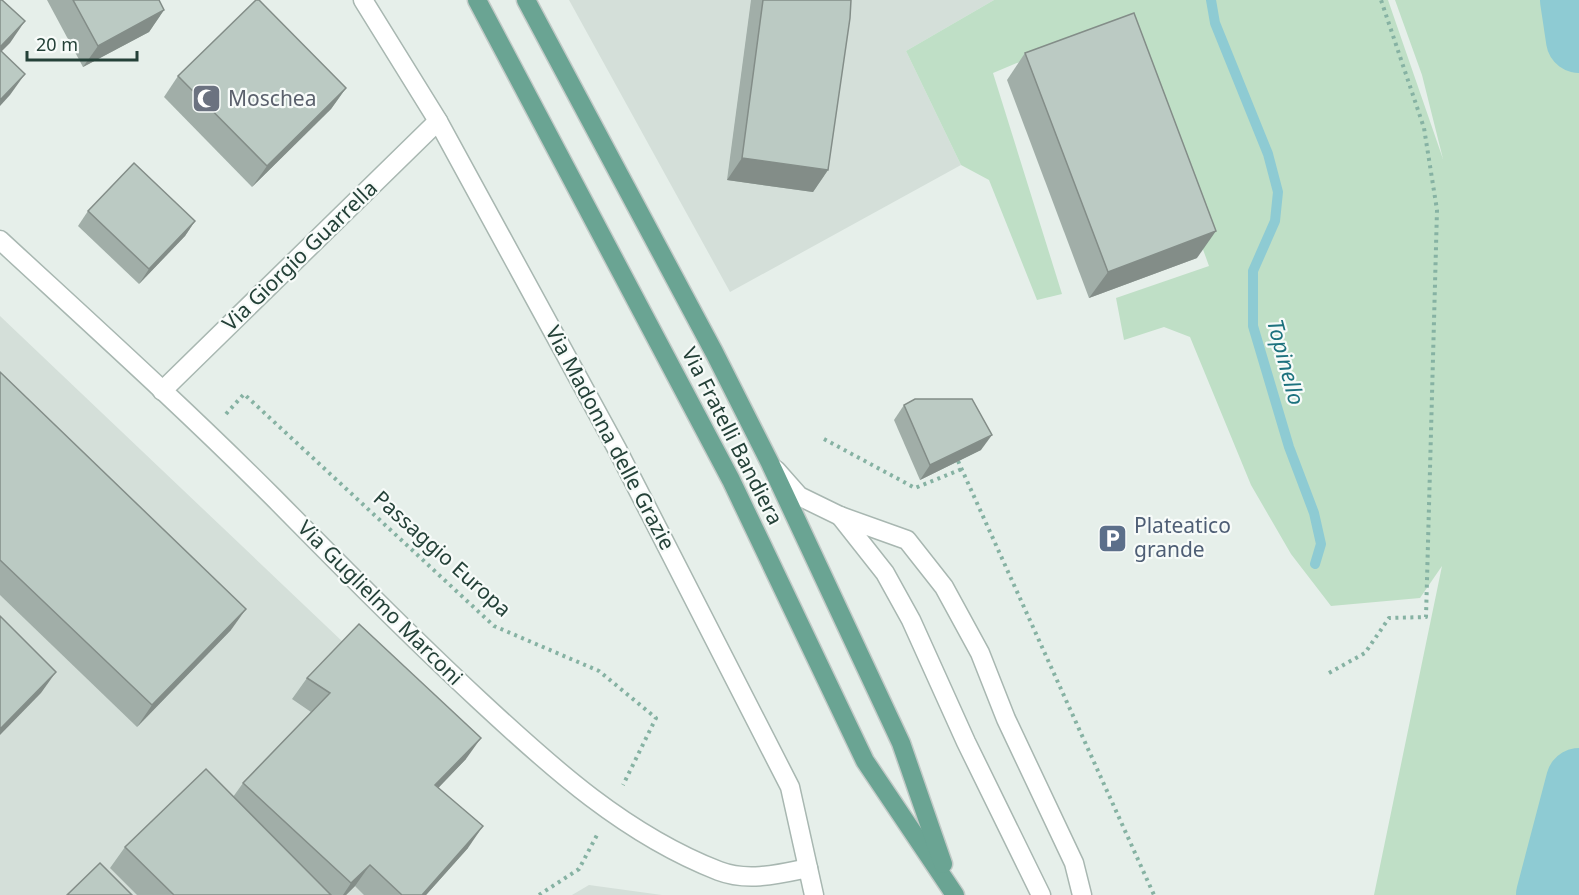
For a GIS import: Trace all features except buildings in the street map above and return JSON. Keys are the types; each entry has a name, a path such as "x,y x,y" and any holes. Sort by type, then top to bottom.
{"main road":[{"name":"Via Fratelli Bandiera","path":"477,0 731,480 865,761 953,891"},
{"name":"Via Fratelli Bandiera","path":"526,0 709,342 770,463 901,744 953,891"}],"street":[{"name":"Via Madonna delle Grazie","path":"363,0 438,121 617,449 790,787 814,895"},
{"name":"Via Giorgio Guarrella","path":"162,391 438,121"},
{"name":"Via Guglielmo Marconi","path":"0,240 208,433 426,651 532,749 609,813 672,851 723,872 763,877 808,868"},
{"path":"770,463 799,496 840,516 907,540 944,587 980,653 1006,719 1074,863 1082,895"},
{"path":"840,516 885,573 911,620 966,742 1041,895"}],"path":[{"path":"1329,673 1365,653 1389,618 1426,617 1437,210 1424,128 1381,0"},
{"name":"Passaggio Europa","path":"208,433 244,394 494,626 598,671 656,718 609,813"},
{"path":"824,439 915,488 962,469"},
{"path":"958,461 1154,895"},
{"path":"539,895 579,869 609,813"}],"shaded area":[{"path":"569,0 994,0 906,51 961,165 730,292"},
{"path":"0,316 466,759 420,806 468,848 426,895 0,895"},
{"path":"589,885 662,895 572,895"}],"green space":[{"path":"994,0 1388,0 1443,159 1422,75 1395,0 1579,0 1579,895 1374,895 1442,566 1420,598 1331,606 1291,554 1251,485 1190,337 1164,327 1124,340 1116,298 1209,266 1120,20 993,73 1062,294 1037,300 989,180 961,165 906,51"}],"waterway":[{"name":"Topinello","path":"1211,0 1215,23 1268,154 1278,192 1275,221 1253,271 1253,326 1289,447 1314,513 1321,544 1315,564"},
{"path":"1573,0 1579,40"},
{"path":"1549,895 1579,781"}],"place":[{"name":"Moschea","path":"207,99"},
{"name":"Plateatico grande","path":"1113,538"}]}
